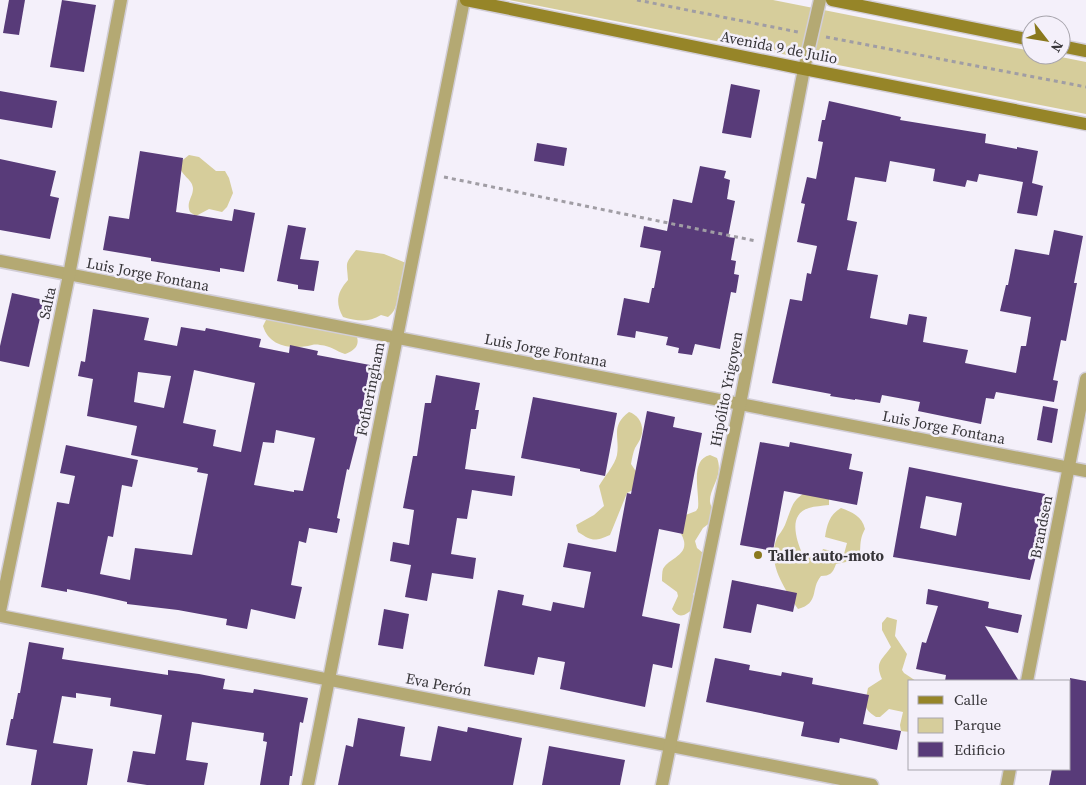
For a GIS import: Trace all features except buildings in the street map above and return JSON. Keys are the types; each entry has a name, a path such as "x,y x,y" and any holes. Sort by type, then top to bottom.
{"main road":[{"name":"Avenida 9 de Julio","path":"465,0 1086,124"},
{"path":"832,0 1021,38"},
{"path":"1071,48 1086,51"}],"street":[{"name":"Salta","path":"0,611 69,275 121,0"},
{"name":"Fotheringham","path":"308,785 428,174 465,0"},
{"name":"Hipólito Yrigoyen","path":"662,785 740,404 804,69 820,0"},
{"name":"Luis Jorge Fontana","path":"0,261 1086,471"},
{"name":"Brandsen","path":"1027,680 1086,379"},
{"name":"Eva Perón","path":"0,616 872,785"},
{"path":"1007,785 1010,770"}],"path":[{"path":"636,0 1086,87"},
{"path":"428,174 771,244"}],"green space":[{"path":"509,0 773,0 1021,49 1021,65 1071,65 1071,59 1086,62 1086,114"},
{"path":"189,155 199,157 216,171 225,171 233,193 227,207 222,212 209,209 196,216 190,212 189,202 193,188 191,182 181,171 179,163"},
{"path":"356,250 384,254 406,263 396,306 388,317 381,315 372,319 358,320 343,317 340,312 339,293 348,280 348,261"},
{"path":"293,310 311,317 323,316 335,321 356,335 358,342 356,347 345,354 331,347 315,345 294,347 275,342 266,333 263,326 267,318"},
{"path":"629,412 638,418 642,425 641,438 634,450 631,464 635,470 653,484 627,493 610,535 593,540 578,532 576,525 594,515 604,506 599,486 616,459 618,427 623,417"},
{"path":"710,455 717,458 719,464 718,476 710,502 712,508 719,516 703,528 695,541 697,548 708,557 709,571 693,594 694,608 684,615 679,615 672,609 678,596 677,592 662,581 663,570 683,550 683,537 677,526 683,516 696,511 698,508 698,470 704,458"},
{"path":"811,489 829,498 829,505 809,508 802,511 798,516 795,528 802,553 818,560 823,549 844,554 847,543 825,537 831,517 841,508 859,518 865,529 858,556 847,562 836,564 831,573 821,576 812,599 805,606 798,609 775,566 774,547 796,500"},
{"path":"887,617 897,620 895,636 907,654 902,670 914,680 908,680 908,732 901,731 900,725 903,712 889,709 880,717 876,717 868,711 866,705 868,688 882,679 879,665 891,647 882,630 882,623"}],"place":[{"name":"Taller auto-moto","path":"758,555"}]}
